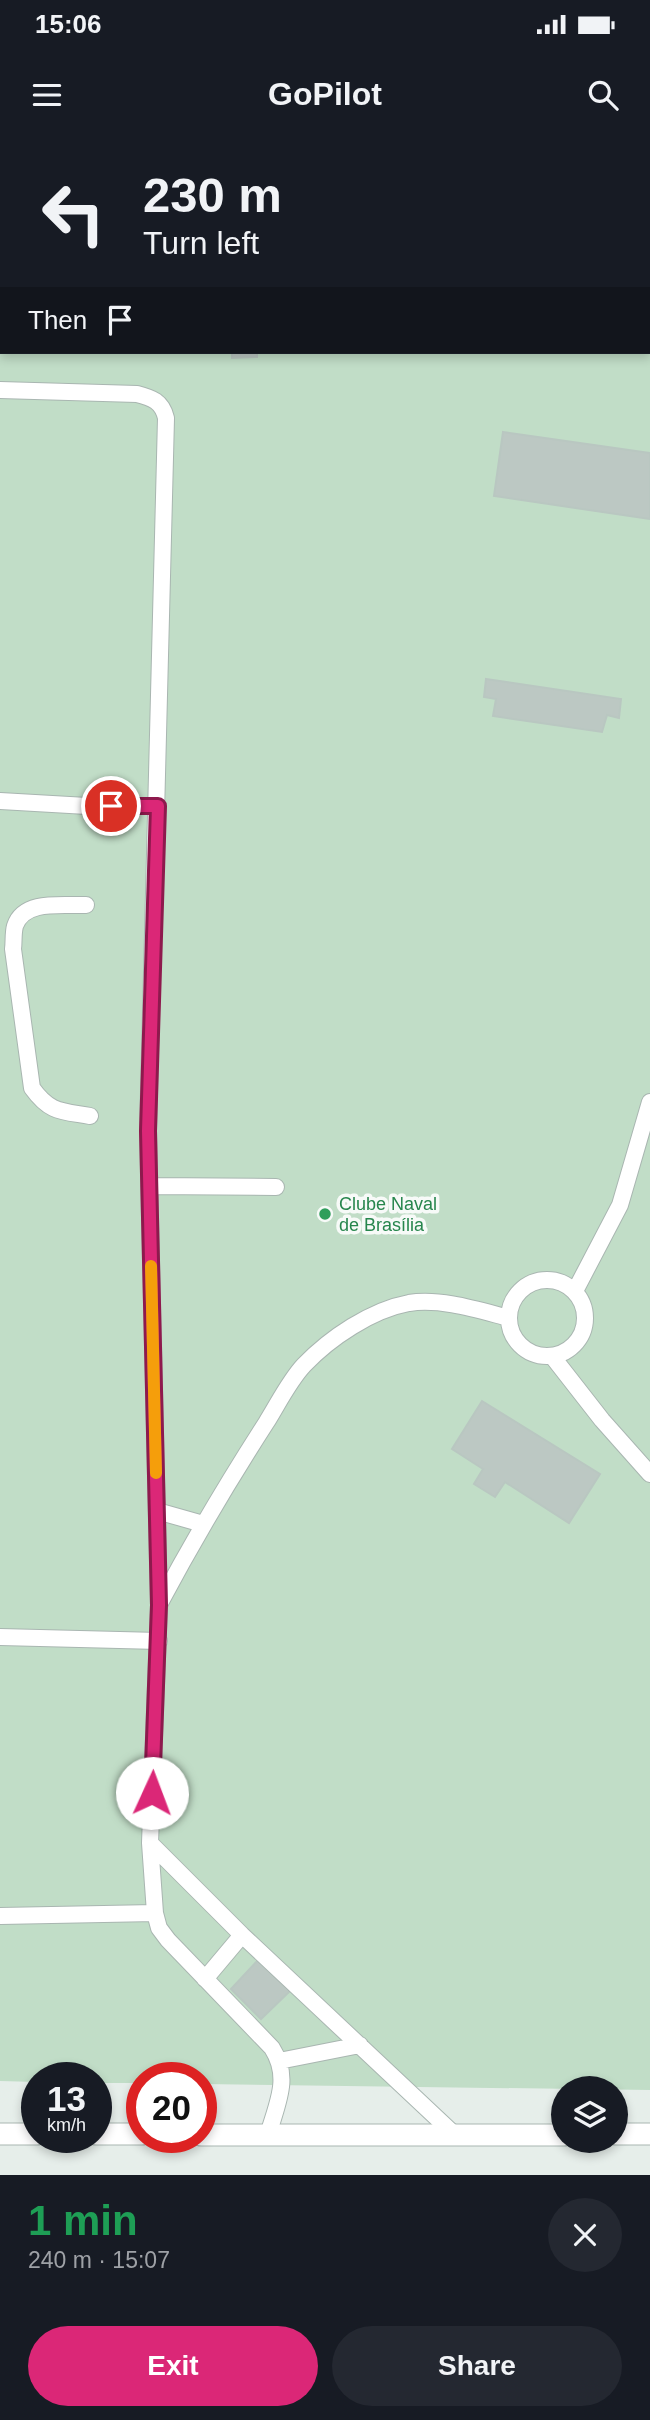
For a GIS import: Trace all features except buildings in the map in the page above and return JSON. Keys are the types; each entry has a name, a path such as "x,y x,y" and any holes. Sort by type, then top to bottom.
{"street":[{"path":"0,2134 21,2134"},
{"path":"628,2134 650,2134"},
{"path":"217,2135 551,2135"}],"lane":[{"path":"0,390 137,394 154,399 164,408 166,418 148,1131 159,1605 150,1843 155,1913 159,1928 272,2048 279,2061 283,2072 282,2087 268,2135"},
{"path":"0,802 158,806"},
{"path":"86,905 32,907 21,915 14,928 13,949 33,1088 43,1103 59,1111 90,1116"},
{"path":"575,1291 620,1205 650,1102"},
{"path":"149,1186 276,1187"},
{"path":"541,1280 559,1282 575,1291 583,1306 585,1322 580,1339 568,1351 552,1356 536,1355 522,1347 512,1334 509,1318 513,1300 525,1287 541,1280"},
{"path":"159,1605 202,1524 302,1367 334,1337 374,1315 408,1304 433,1303 509,1318"},
{"path":"552,1356 602,1420 650,1474"},
{"path":"157,1511 202,1524"},
{"path":"0,1637 159,1641"},
{"path":"150,1843 242,1935 456,2136"},
{"path":"0,1916 155,1913"},
{"path":"205,1979 242,1935"},
{"path":"279,2061 359,2045"}],"green space":[{"name":"Clube Naval de Brasília","path":"0,354 650,354 650,2090 628,2090 628,2076 551,2076 551,2089 217,2084 217,2062 126,2062 126,2083 112,2083 112,2062 21,2062 21,2082 0,2081"}],"slow traffic":[{"path":"151,1266 156,1473"}],"place":[{"name":"Clube Naval de Brasília","path":"325,1214"}],"route":[{"path":"111,806 158,806 148,1131 159,1605 152,1793"}]}
